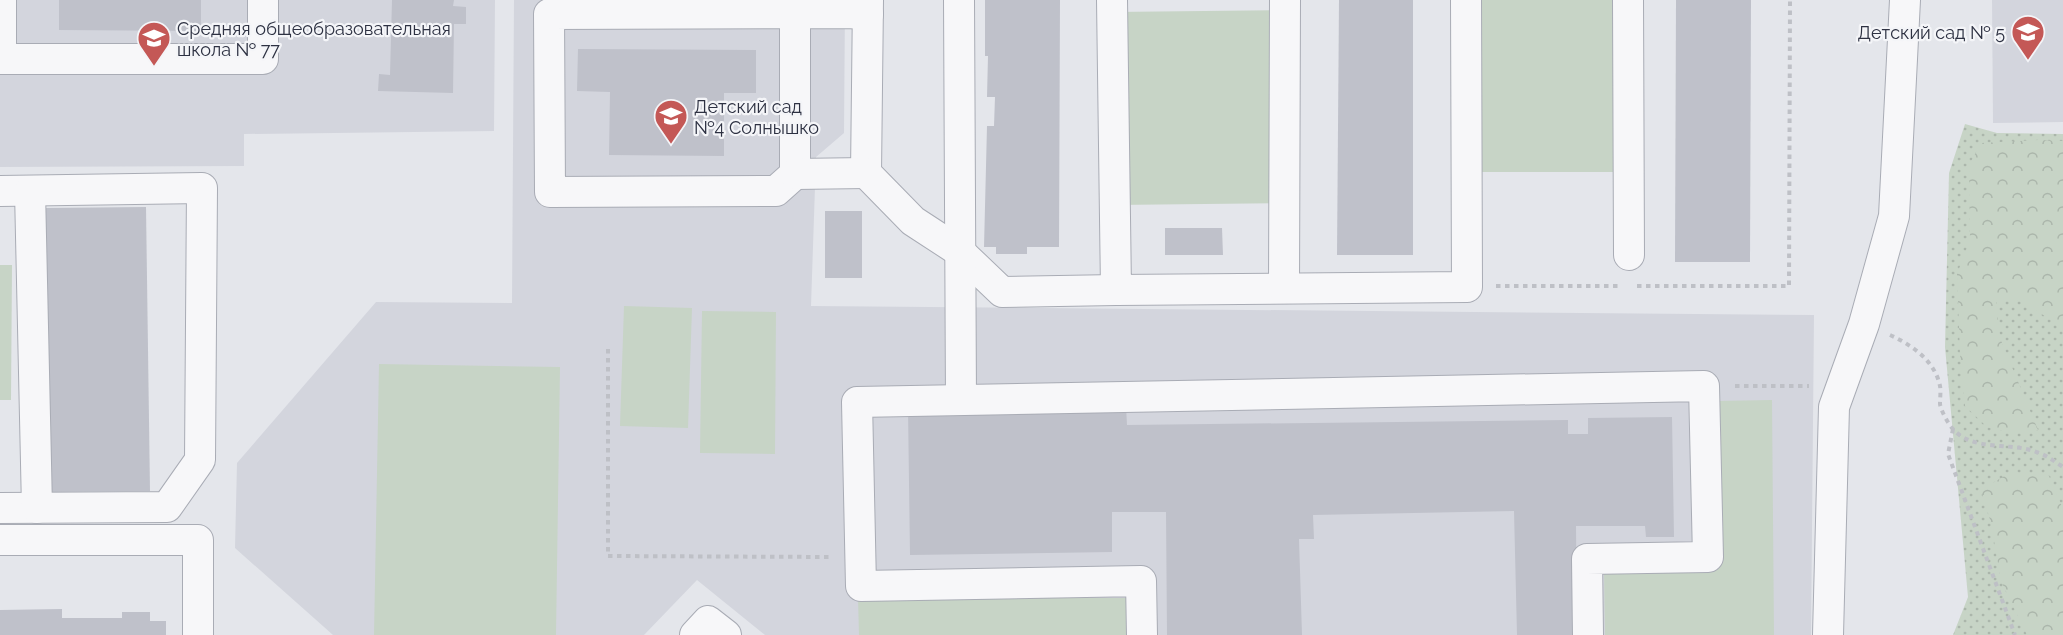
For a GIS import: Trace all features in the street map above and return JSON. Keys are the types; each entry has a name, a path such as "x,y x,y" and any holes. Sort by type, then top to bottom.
{"lane":[{"path":"1,0 1,59 263,59 263,0"},
{"path":"959,0 961,400"},
{"path":"1112,0 1116,290"},
{"path":"1284,288 1285,0"},
{"path":"866,173 795,174 776,191 550,192 549,14 795,14 868,7 866,173 913,221 959,252 1002,292 1467,286 1466,0"},
{"path":"1628,0 1629,255"},
{"path":"1828,635 1834,407 1864,324 1894,216 1905,0"},
{"path":"795,14 795,174"},
{"path":"0,191 202,188 200,460 167,507 0,508"},
{"path":"30,191 37,508"},
{"path":"1142,635 1141,581 861,586 858,402 1704,386 1708,557 1587,559 1588,635"},
{"path":"0,540 198,540 198,635"},
{"path":"695,635 708,621 726,635"}],"path":[{"path":"1634,286 1789,285 1790,0"},
{"path":"1467,286 1622,286"},
{"path":"1864,324 1917,349 1930,363 1940,385 1940,407 1953,429 1971,440 1993,446 2018,447 2039,453 2063,467"},
{"path":"608,349 608,556 861,558"},
{"path":"1704,386 1842,384"},
{"path":"1953,429 1948,453 2015,635"}],"shaded area":[{"name":"Средняя общеобразовательная школа № 77","path":"0,0 495,0 494,131 244,134 244,166 0,167"},
{"path":"514,0 845,0 844,133 816,157 811,306 1814,315 1811,635 765,635 697,580 644,635 333,635 235,548 237,463 376,302 512,303"},
{"name":"Детский сад № 5","path":"1992,0 2063,0 2063,122 1993,123"}],"green space":[{"path":"1466,0 1628,0 1628,172 1466,172"},
{"path":"1285,10 1285,203 1114,205 1113,12"},
{"path":"1965,124 1997,133 2063,134 2063,635 1953,635 1968,597 1945,347 1949,173"},
{"path":"2063,141 2063,328 2020,300 1996,301 2000,338 2038,430 2012,433 1987,427 1965,406 1960,354 1957,274 1970,240 1969,165 1981,143"},
{"path":"0,265 12,265 11,400 0,400"},
{"path":"624,306 692,308 688,428 620,426"},
{"path":"702,311 776,312 775,454 700,453"},
{"path":"379,364 560,367 556,635 374,635"},
{"path":"1772,400 1774,635 1605,635 1604,571 1719,569 1717,401"},
{"path":"2011,472 2049,476 2063,509 2063,635 2027,635 2001,581 1991,523 1981,490"},
{"path":"858,598 1127,598 1127,635 859,635"}],"building":[{"path":"59,0 201,0 201,31 59,30"},
{"path":"392,0 454,0 453,6 466,7 466,24 454,24 453,93 378,91 379,74 390,75"},
{"path":"985,0 1060,0 1059,247 1027,247 1027,254 996,254 996,247 984,247 987,126 994,126 995,97 987,97 988,56 985,56"},
{"path":"1339,0 1413,0 1413,255 1337,255"},
{"path":"1676,0 1751,0 1750,262 1675,262"},
{"path":"578,49 756,50 756,93 724,93 724,156 609,155 610,92 577,91"},
{"path":"146,207 150,491 49,492 45,208"},
{"path":"825,211 862,211 862,278 825,278"},
{"path":"1165,228 1222,228 1223,255 1165,255"},
{"path":"1126,406 1127,425 1568,420 1568,434 1588,434 1588,418 1672,417 1674,537 1646,537 1645,526 1576,526 1577,635 1517,635 1514,511 1313,515 1314,539 1299,539 1302,635 1167,635 1166,512 1112,512 1112,552 910,555 908,408"},
{"path":"62,609 62,618 122,618 122,612 150,612 150,621 166,621 166,635 0,635 0,610"}],"place":[{"name":"Детский сад № 5","path":"2028,61"},
{"name":"Средняя общеобразовательная школа № 77","path":"154,67"},
{"name":"Детский сад №4 Солнышко","path":"671,145"}]}
